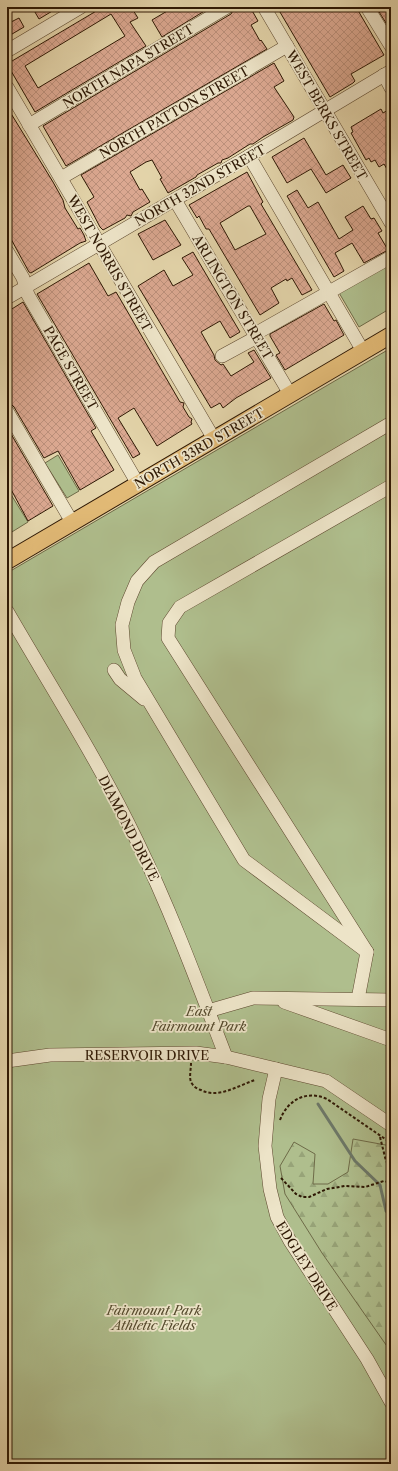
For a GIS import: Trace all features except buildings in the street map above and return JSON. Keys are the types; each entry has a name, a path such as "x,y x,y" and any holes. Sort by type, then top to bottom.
{"main road":[{"name":"NORTH 33RD STREET","path":"7,561 391,335"}],"street":[{"path":"7,51 81,7"},
{"name":"NORTH NAPA STREET","path":"29,125 227,7"},
{"name":"WEST BERKS STREET","path":"264,7 324,110 387,209 391,223"},
{"path":"367,7 391,46"},
{"name":"NORTH PATTON STREET","path":"61,178 287,46"},
{"path":"387,73 391,88"},
{"name":"NORTH 32ND STREET","path":"7,298 175,200 387,73"},
{"name":"WEST NORRIS STREET","path":"7,87 214,439"},
{"path":"249,156 363,351"},
{"name":"ARLINGTON STREET","path":"175,200 290,394"},
{"name":"PAGE STREET","path":"7,251 23,278 28,295 138,484"},
{"path":"222,356 391,257"},
{"path":"7,411 72,522"},
{"path":"367,952 244,860 135,678 124,650 122,625 128,602 136,581 154,562 391,423"},
{"path":"358,999 367,952 168,638 169,624 180,607 391,486"},
{"name":"DIAMOND DRIVE","path":"7,612 96,764 133,832 171,916 226,1057"},
{"path":"114,670 120,679 152,705"},
{"path":"208,1011 253,998 391,1000"},
{"path":"275,999 391,1040"},
{"name":"RESERVOIR DRIVE","path":"7,1061 50,1055 196,1053 226,1057 326,1081 391,1126"},
{"name":"EDGLEY DRIVE","path":"276,1068 269,1098 265,1146 270,1189 277,1217 290,1241 367,1359 391,1402"}],"path":[{"path":"191,1066 191,1083 208,1094 217,1094 255,1080"},
{"path":"279,1122 285,1110 296,1100 303,1096 314,1094 328,1099 391,1143"},
{"path":"380,1136 386,1161 391,1168"},
{"path":"277,1175 296,1194 302,1197 309,1197 327,1189 345,1186 365,1187 384,1181 391,1182"}],"green space":[{"path":"391,260 391,308 359,327 338,291"},
{"name":"East Fairmount Park","path":"391,348 391,1464 7,1464 7,573"},
{"path":"58,455 79,491 67,498 45,463"},
{"path":"7,488 28,522 7,535"},
{"path":"353,1139 391,1146 391,1352 322,1253 285,1194 280,1166 294,1142 315,1154 313,1184 328,1184 348,1172"}],"waterway":[{"path":"318,1104 355,1161 380,1185 386,1211 391,1216"}],"park label":[{"name":"Fairmount Park Athletic Fields","path":"154,1318"}]}
